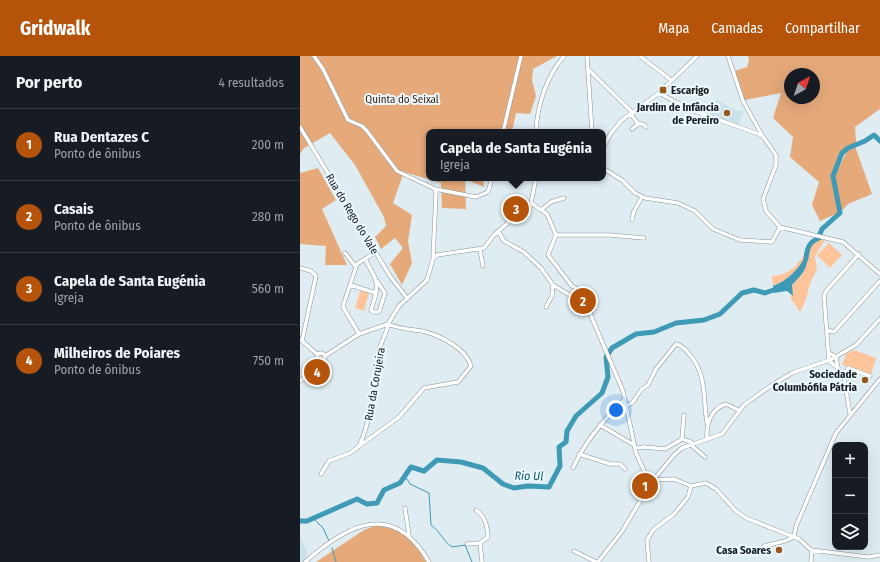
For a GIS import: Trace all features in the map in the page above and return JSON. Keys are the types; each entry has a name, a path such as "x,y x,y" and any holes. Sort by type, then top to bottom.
{"street":[{"path":"314,56 324,69 348,120 362,126 367,131 396,171 435,189 476,197 488,192 491,181"},
{"path":"504,129 521,56"},
{"path":"537,129 544,89 564,56"},
{"path":"587,56 592,129"},
{"path":"640,56 671,80"},
{"path":"606,143 615,128 659,93 697,56"},
{"path":"728,56 741,98 762,135 774,151 777,160 764,195 763,203 766,211 780,228 843,242 859,254 880,274"},
{"path":"588,70 632,113 638,124"},
{"path":"659,93 689,109 762,135"},
{"path":"632,129 638,124 643,124 646,127"},
{"name":"Rua do Rego do Vale","path":"300,127 392,278 407,298"},
{"path":"606,170 623,181 635,193 642,197 678,203 695,211 713,229 740,240 772,242 780,228"},
{"path":"432,259 439,255 480,250 488,245 498,231 531,203 535,181"},
{"name":"Rua da Corujeira","path":"360,444 367,427 373,402 379,348 387,333 388,324 399,306 427,280 432,259 435,189"},
{"path":"632,220 634,211 642,197"},
{"path":"541,210 551,202 564,198"},
{"path":"531,203 547,214 556,234 548,255 572,286 588,294"},
{"path":"498,231 504,241 524,252 541,268 553,285 584,305 589,311 625,399 635,447 650,484"},
{"path":"556,234 610,235 644,238"},
{"path":"480,250 483,266"},
{"path":"359,334 343,307 357,264 376,252"},
{"path":"345,253 356,267"},
{"path":"850,414 843,376 829,353 824,296 826,290 859,254"},
{"path":"365,259 385,293 379,312 373,312 371,310 376,293 377,281"},
{"path":"300,268 314,273 315,280 301,340 318,355 318,360 321,361"},
{"path":"827,330 834,332 880,281"},
{"path":"350,285 376,293"},
{"path":"546,307 552,296 553,285"},
{"path":"574,551 598,562 623,530 650,484 674,455 682,448 722,434 744,405 792,373 833,359 856,345 880,319"},
{"path":"300,381 316,370 325,356 359,334 388,324 401,329 434,335 464,353 469,359 471,366 458,382 424,388 399,417 366,442 360,444 350,453 329,461 321,474"},
{"path":"619,404 626,405 632,403 648,385 656,368 676,344 688,352 697,362 701,371 707,423 707,440"},
{"path":"829,353 838,368"},
{"path":"318,355 322,354 325,356"},
{"path":"843,376 848,368 870,376"},
{"path":"794,537 796,526 836,433 880,379"},
{"path":"573,468 579,454 604,419 625,399"},
{"path":"707,423 721,405 726,404 740,410"},
{"path":"682,439 684,415"},
{"path":"604,419 607,429"},
{"path":"600,425 635,447 665,448 682,439 691,442 692,445 705,456"},
{"path":"579,454 610,464 620,464 625,469"},
{"path":"646,475 653,480 674,479 691,486 706,483 716,489 736,511 746,518 799,539 812,550 868,557 880,556"},
{"path":"649,562 647,540 653,530 674,514 688,496 691,486"},
{"path":"405,508 409,536"},
{"path":"468,544 480,543 488,537 488,529 482,514 476,510"},
{"path":"305,562 350,530 374,524 395,528 409,536 429,562"},
{"path":"764,546 785,541 794,537"},
{"path":"480,543 482,562"},
{"path":"811,562 812,550"}],"shaded area":[{"name":"Jardim de Infância de Pereiro","path":"717,99 736,111 744,110 738,125 710,115"},
{"path":"819,238 825,240 815,256 817,270 811,281 805,302 800,312 791,299 792,285 803,273 807,254 797,270 787,279 773,286 772,276 780,275 792,269 805,254 811,241"},
{"path":"829,243 842,255 830,268 817,255"},
{"path":"360,291 369,293 364,311 355,308"},
{"path":"854,350 876,358 871,375 842,365 846,354"},
{"path":"300,537 308,554 302,562 300,562"}],"green space":[{"name":"Quinta do Seixal","path":"300,56 557,56 533,69 532,80 536,96 530,114 516,113 513,129 426,129 426,179 404,172 393,203 412,215 408,241 412,263 402,285 390,264 403,248 395,238 381,249 375,237 386,226 384,217 355,165 330,133 304,148 300,154"},
{"path":"748,56 880,56 880,109 855,127 856,143 847,146 842,152 831,175 838,213 820,221 812,205 819,182 790,157 793,137 773,118 781,93 745,100 735,71 747,67 749,61"},
{"path":"855,146 872,194 848,204 841,212 835,176 848,149"},
{"path":"318,168 336,200 322,209 347,265 325,265 326,246 300,244 300,173"},
{"name":"Quinta do Seixal","path":"434,181 465,181 466,209 442,208 441,183"},
{"name":"Quinta do Seixal","path":"470,181 483,181 484,187"},
{"path":"375,526 392,529 406,536 422,554 426,562 316,562 364,530"}],"water":[{"path":"807,253 806,268 792,285 793,296 787,291 774,293 773,286 789,277 801,264"}],"waterway":[{"name":"Rio Ul","path":"820,234 822,229 840,213 833,176 842,153 848,148 865,141 874,135 880,141"},
{"path":"806,259 809,246 813,241 819,238"},
{"name":"Rio Ul","path":"300,521 307,521 357,499 367,504 377,503 384,490 400,483 411,467 424,471 437,460 461,462 483,468 503,484 514,488 528,486 549,487 560,466 559,447 566,442 567,431 576,416 602,393 608,377 606,357 612,348 636,334 654,332 676,323 704,320 720,314 742,293 754,290 765,293 779,288"},
{"path":"403,479 407,479 410,484 429,493 431,525 452,547 465,545 472,562"},
{"path":"313,518 323,528 329,541"},
{"path":"332,548 336,562"}],"place":[{"name":"Escarigo","path":"663,90"},
{"name":"Jardim de Infância de Pereiro","path":"727,113"},
{"name":"Capela de Santa Eugénia","path":"516,209"},
{"name":"Casais","path":"583,301"},
{"name":"Milheiros de Poiares","path":"317,372"},
{"name":"Sociedade Columbófila Pátria","path":"865,380"},
{"name":"Rua Dentazes C","path":"645,486"},
{"name":"Casa Soares","path":"779,550"}]}
